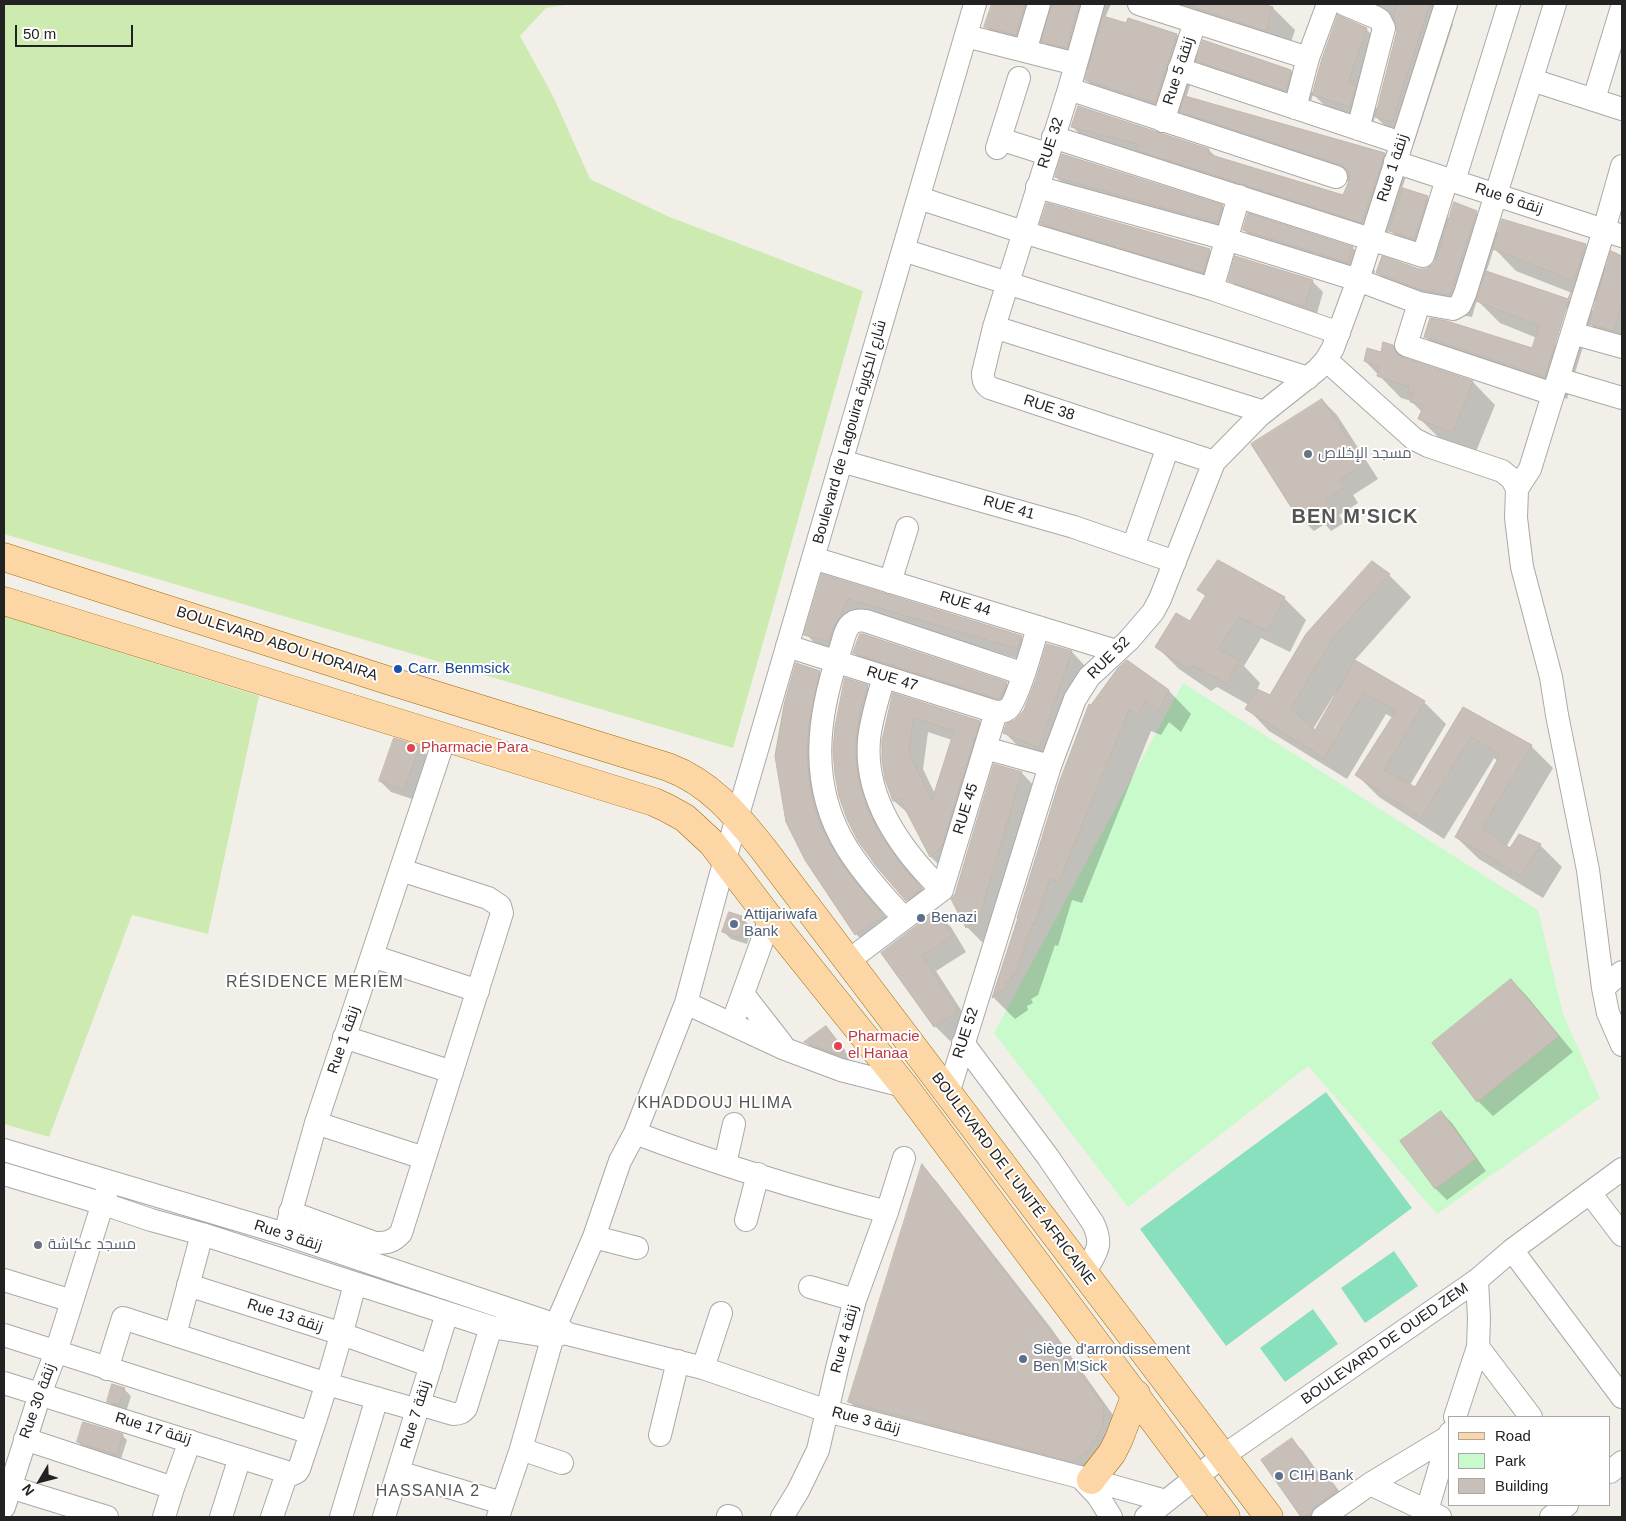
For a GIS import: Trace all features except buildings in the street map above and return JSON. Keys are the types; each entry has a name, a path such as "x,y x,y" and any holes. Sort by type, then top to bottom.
{"main road":[{"name":"BOULEVARD ABOU HORAIRA","path":"4,557 407,686 668,766 690,776 708,788 737,816"},
{"path":"4,601 445,737 667,808 684,818 704,834 725,859"},
{"name":"BOULEVARD DE L'UNITÉ AFRICAINE","path":"737,816 1085,1272 1269,1517"},
{"name":"BOULEVARD DE L'UNITÉ AFRICAINE","path":"725,859 770,919 904,1086 1136,1394 1226,1517"},
{"path":"1086,1479 1112,1453 1119,1440 1136,1394"}],"street":[{"path":"1024,51 1039,4"},
{"name":"RUE 32","path":"1008,283 1093,4"},
{"path":"1139,4 1308,58"},
{"path":"1295,108 1308,58 1328,4"},
{"path":"1344,4 1376,17 1384,28 1358,128"},
{"name":"Rue 1 زنقة","path":"1340,333 1446,4"},
{"path":"1019,78 998,143 1050,146 1240,196 1423,256 1451,180 1509,4"},
{"path":"1037,187 1226,239 1358,280 1419,303 1453,309 1460,305 1465,294 1555,4"},
{"name":"Boulevard de Lagouira شارع الكويرة","path":"500,1510 558,1332 620,1161 635,1133 686,1004 737,816 966,36 970,5"},
{"path":"1594,100 1622,7"},
{"name":"Rue 5 زنقة","path":"1163,121 1194,22"},
{"path":"966,36 1076,64"},
{"name":"Rue 6 زنقة","path":"1179,69 1358,128 1398,153 1451,180 1613,233"},
{"path":"1532,80 1622,109"},
{"path":"1068,89 1336,177"},
{"path":"1517,489 1530,469 1572,333 1613,233 1622,166"},
{"path":"1212,289 1240,196"},
{"path":"919,198 1023,232 1212,289 1340,333"},
{"path":"903,250 1308,378"},
{"name":"RUE 38","path":"1008,283 994,327 983,373 985,385 1214,462"},
{"path":"1419,303 1406,345 1555,386 1622,398"},
{"path":"994,327 1264,412"},
{"name":"RUE 52","path":"948,1094 1050,766 1071,708 1081,688 1089,677 1128,640 1153,612 1160,599 1214,462 1244,430 1308,378 1326,360 1334,348 1340,333"},
{"path":"1572,333 1622,345"},
{"path":"1326,360 1414,439 1428,446 1502,470 1512,479 1517,489 1516,518 1522,567 1551,677 1556,714 1588,870 1608,1013 1622,1045"},
{"path":"1133,547 1168,447"},
{"name":"RUE 41","path":"841,461 1074,527 1175,562"},
{"path":"890,582 906,528"},
{"name":"RUE 44","path":"813,558 1116,651"},
{"path":"904,918 884,897 855,860 839,833 829,807 822,775 819,750 822,721 836,662 847,628 853,621 858,620 1024,674"},
{"path":"996,712 1004,711 1011,705 1024,674 1038,627"},
{"name":"RUE 47","path":"787,646 996,712"},
{"path":"848,961 942,890 920,867 897,836 884,812 874,787 870,765 869,742 872,718 884,677"},
{"name":"RUE 45","path":"942,890 996,712"},
{"name":"Rue 1 زنقة","path":"281,1260 290,1212 316,1123 445,737"},
{"path":"986,748 1050,766"},
{"path":"290,1212 375,1243 385,1243 395,1239 401,1233 502,913 500,906 488,898 401,870"},
{"path":"732,1024 770,919"},
{"path":"372,956 478,991"},
{"path":"1603,988 1622,972"},
{"path":"743,994 786,1049"},
{"path":"686,1004 786,1049 841,1070 904,1086"},
{"path":"344,1037 452,1072"},
{"path":"963,1043 1048,1157 1093,1223 1098,1234 1099,1243 1085,1272"},
{"path":"316,1123 424,1158"},
{"path":"725,1164 734,1124"},
{"path":"635,1133 696,1156 817,1194 887,1212"},
{"name":"Rue 3 زنقة","path":"4,1150 285,1234 558,1332 678,1361 827,1411 1166,1501"},
{"name":"Rue 4 زنقة","path":"782,1517 798,1491 818,1450 855,1300 887,1212 904,1158"},
{"name":"BOULEVARD DE OUED ZEM","path":"1146,1517 1223,1456 1477,1280 1512,1250 1622,1169"},
{"name":"Rue 3 زنقة","path":"4,1174 202,1234 491,1327 558,1332"},
{"path":"746,1220 758,1174"},
{"name":"Rue 30 زنقة","path":"7,1497 104,1204 109,1181"},
{"path":"1590,1193 1622,1236"},
{"path":"175,1335 202,1234"},
{"path":"594,1237 637,1248"},
{"path":"1512,1250 1622,1397"},
{"path":"4,1280 72,1300"},
{"path":"1455,1416 1478,1347 1480,1318 1477,1280"},
{"name":"Rue 13 زنقة","path":"188,1284 342,1334 431,1366"},
{"path":"272,1517 311,1433 342,1334 355,1284"},
{"path":"810,1287 855,1300"},
{"name":"Rue 7 زنقة","path":"384,1517 447,1313"},
{"path":"703,1368 722,1313"},
{"path":"107,1369 123,1318 326,1384 377,1398 458,1414 466,1408 491,1327"},
{"path":"4,1335 311,1433"},
{"path":"1478,1347 1530,1416"},
{"path":"660,1435 678,1361"},
{"name":"Rue 17 زنقة","path":"4,1383 240,1457 293,1471"},
{"path":"341,1517 377,1398"},
{"path":"1323,1517 1448,1431"},
{"path":"25,1439 173,1488"},
{"path":"164,1517 190,1440"},
{"path":"1370,1484 1431,1515 1448,1442"},
{"path":"521,1449 562,1463"},
{"path":"221,1517 240,1457"},
{"path":"1611,1471 1622,1462"},
{"path":"398,1472 500,1510"},
{"path":"1086,1479 1111,1517"},
{"path":"7,1497 56,1510 106,1517"},
{"path":"1551,1517 1566,1506"}],"green space":[{"path":"4,4 572,4 546,8 520,36 553,96 590,179 667,216 863,291 733,748 4,534"},
{"path":"4,616 259,696 208,934 132,915 49,1137 4,1124"},
{"path":"1183,683 1538,910 1563,1014 1600,1098 1437,1214 1308,1066 1128,1207 994,1033"},
{"path":"1326,1092 1412,1208 1226,1346 1140,1229"},
{"path":"1394,1251 1418,1286 1365,1323 1341,1288"},
{"path":"1313,1309 1338,1344 1285,1382 1260,1348"}],"place":[{"name":"مسجد الإخلاص","path":"1308,454"},
{"name":"Carr. Benmsick","path":"398,669"},
{"name":"Pharmacie Para","path":"411,748"},
{"name":"Benazi","path":"921,918"},
{"name":"Attijariwafa Bank","path":"734,924"},
{"name":"Pharmacie el Hanaa","path":"838,1046"},
{"name":"مسجد عكاشة","path":"38,1245"},
{"name":"Siège d'arrondissement Ben M'Sick","path":"1023,1359"},
{"name":"CIH Bank","path":"1279,1476"}],"district":[{"name":"BEN M'SICK","path":"1355,517"},
{"name":"RÉSIDENCE MERIEM","path":"315,983"},
{"name":"KHADDOUJ HLIMA","path":"715,1104"},
{"name":"HASSANIA 2","path":"428,1492"}]}
